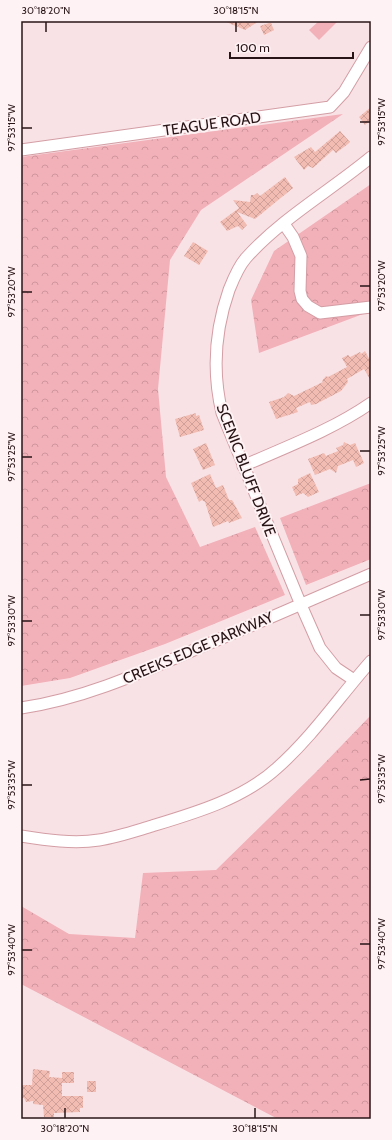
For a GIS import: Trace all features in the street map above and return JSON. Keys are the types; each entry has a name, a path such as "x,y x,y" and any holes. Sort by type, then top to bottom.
{"street":[{"name":"TEAGUE ROAD","path":"21,150 303,112 330,107 344,92 371,47"},
{"name":"SCENIC BLUFF DRIVE","path":"354,680 336,668 320,648 222,413 217,392 217,334 231,285 244,259 271,233 371,157"},
{"path":"284,224 293,237 302,256 300,291 302,299 308,306 320,313 371,307"},
{"path":"243,466 325,430 355,414 371,403"},
{"name":"CREEKS EDGE PARKWAY","path":"21,708 54,702 93,691 149,670 371,574"},
{"path":"21,836 71,841 98,840 200,811 226,800 253,786 276,769 299,748 371,661"}],"green space":[{"path":"319,21 338,21 319,40 309,30"},
{"path":"343,114 201,210 170,260 158,389 166,477 200,547 255,527 285,595 165,644 70,678 21,686 21,157"},
{"path":"371,184 371,311 259,353 251,300 274,251"},
{"path":"371,483 371,559 306,585 280,518"},
{"path":"371,715 371,1119 278,1119 21,984 21,906 69,934 135,938 143,873 216,870 315,773"}],"building":[{"path":"224,21 259,21 245,30"},
{"path":"271,23 274,30 264,35 260,26"},
{"path":"371,107 371,120 365,125 359,117"},
{"path":"340,131 350,142 336,153 333,150 313,168 308,166 304,170 294,157 311,147 315,152"},
{"path":"285,177 293,188 255,219 237,212 247,225 242,230 238,226 227,231 220,222 239,208 233,200 250,202 251,195 257,193 260,196"},
{"path":"193,242 208,251 199,265 184,256"},
{"path":"365,351 371,362 371,381 364,369 347,379 348,382 341,391 316,404 311,405 310,402 296,408 298,412 276,419 269,402 284,397 288,393 294,396 323,382 322,381 326,376 328,377 347,367 342,358 348,355 350,357 360,352 361,354"},
{"path":"196,413 196,416 199,415 204,430 180,437 175,419"},
{"path":"344,442 350,445 355,443 364,463 356,467 353,460 338,466 336,473 330,469 315,475 308,459 324,453 326,456 338,451 336,448 343,445"},
{"path":"206,443 215,465 203,470 193,449"},
{"path":"310,473 319,492 308,497 303,493 296,496 292,487 298,484 298,479"},
{"path":"210,474 216,488 223,485 229,500 232,500 242,518 229,523 228,521 213,527 205,502 202,500 199,502 191,483"},
{"path":"33,1069 50,1071 49,1077 62,1078 62,1096 83,1096 83,1108 80,1108 80,1112 54,1113 54,1117 44,1117 43,1105 33,1104 33,1101 26,1102 24,1098 21,1098 21,1085 32,1085"},
{"path":"62,1072 74,1072 74,1083 62,1083"},
{"path":"87,1081 96,1081 96,1092 87,1092"}]}
